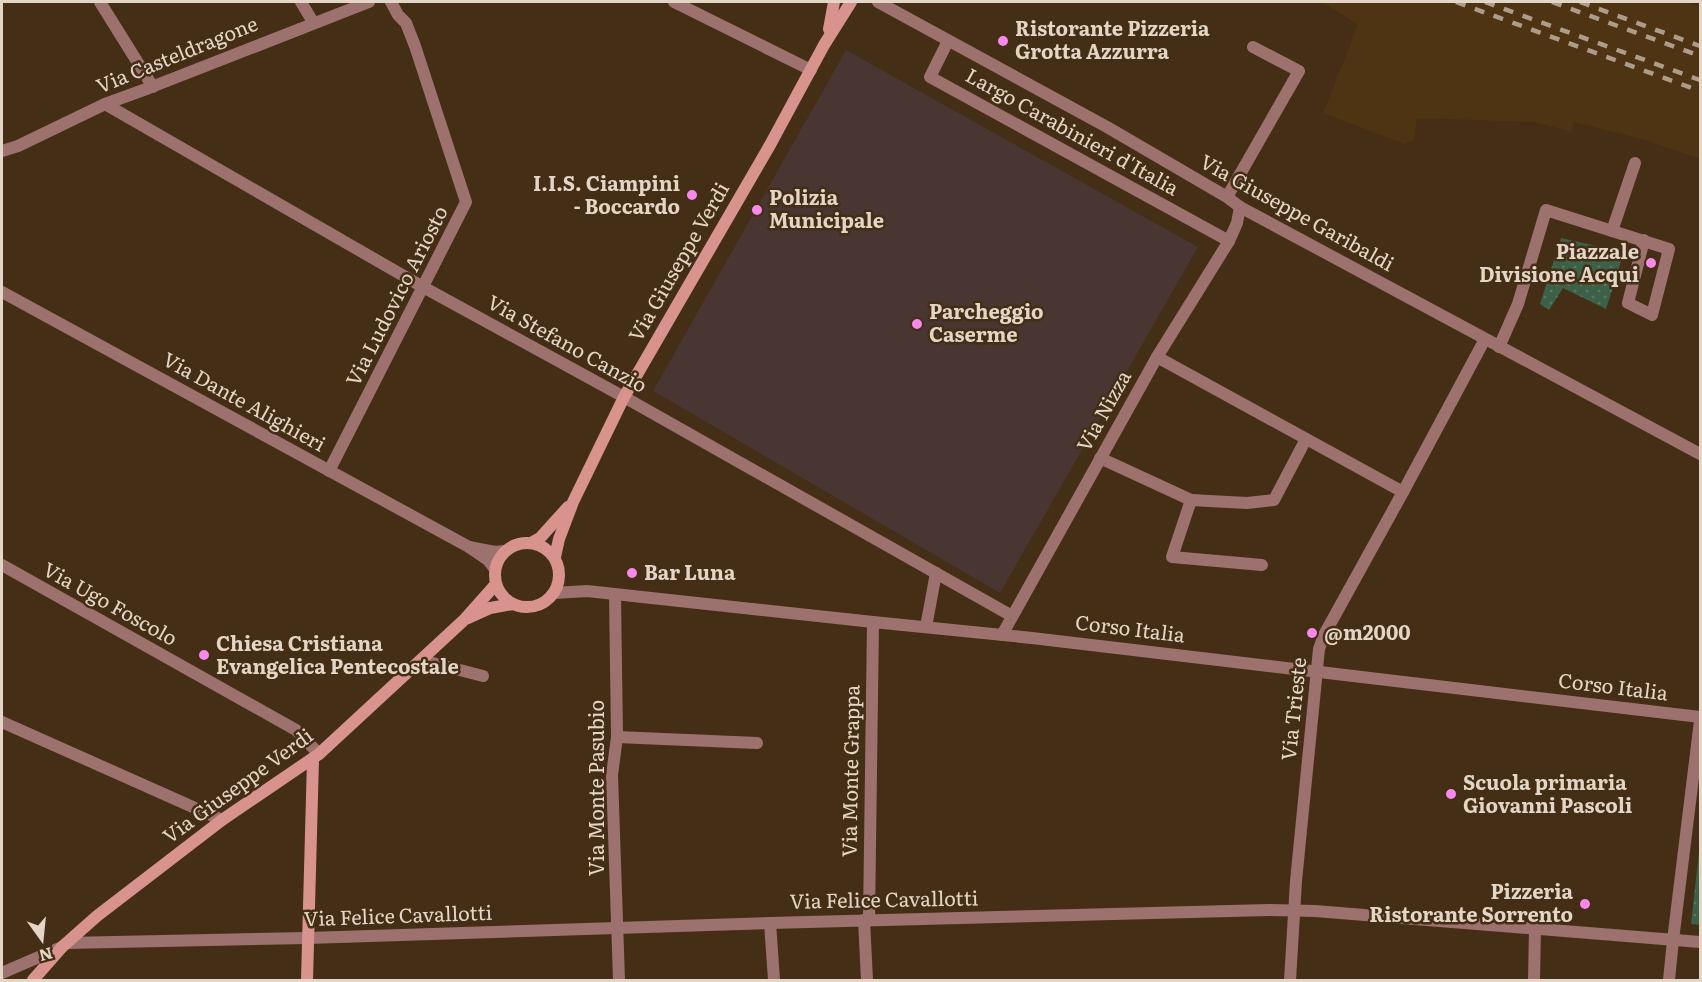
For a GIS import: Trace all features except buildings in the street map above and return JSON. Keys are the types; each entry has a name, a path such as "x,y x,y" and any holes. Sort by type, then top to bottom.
{"street":[{"path":"100,2 153,87"},
{"path":"301,2 313,22"},
{"name":"Via Casteldragone","path":"2,151 18,146 105,104 369,2"},
{"name":"Via Ludovico Ariosto","path":"329,471 466,202 416,46 406,23 398,15 391,2"},
{"path":"674,2 810,70"},
{"name":"Via Giuseppe Verdi","path":"824,45 834,2"},
{"name":"Via Giuseppe Verdi","path":"555,557 573,502 624,397 770,145 824,45 851,2"},
{"name":"Via Giuseppe Garibaldi","path":"878,2 1107,127 1227,197 1240,207 1701,454"},
{"name":"Largo Carabinieri d'Italia","path":"948,41 930,76 1229,241"},
{"path":"1227,197 1299,71 1253,47"},
{"name":"Via Stefano Canzio","path":"105,104 423,287 624,397 1012,616"},
{"path":"1612,231 1635,163"},
{"name":"Via Nizza","path":"1002,635 1156,357 1229,241 1237,223 1240,207"},
{"path":"1499,347 1518,304 1546,210 1644,240 1669,249 1652,315 1628,303 1644,240"},
{"name":"Via Dante Alighieri","path":"2,292 469,547 488,560 495,569"},
{"name":"Via Trieste","path":"1290,981 1294,911 1319,650 1324,635 1485,339"},
{"path":"1156,357 1403,492"},
{"path":"1100,458 1191,500 1247,503 1274,500 1306,439"},
{"path":"1191,500 1172,557 1262,565"},
{"name":"Via Giuseppe Verdi","path":"531,543 540,538 573,502"},
{"path":"531,543 542,546 555,557 560,576 549,600 527,608 513,604 504,598 496,584 495,569 505,551 518,544 531,543"},
{"name":"Via Dante Alighieri","path":"469,547 495,552 505,551"},
{"name":"Via Ugo Foscolo","path":"2,566 296,730 316,757"},
{"path":"926,627 936,573"},
{"name":"Via Giuseppe Verdi","path":"33,981 65,945 97,916 222,819 316,757 464,620 496,584"},
{"name":"Corso Italia","path":"554,593 587,591 1002,635 1701,719"},
{"name":"Via Monte Pasubio","path":"615,595 617,737 612,775 619,981"},
{"name":"Via Giuseppe Verdi","path":"464,620 490,608 513,604"},
{"name":"Via Monte Grappa","path":"867,981 873,622"},
{"path":"421,660 483,676"},
{"path":"1669,981 1701,719"},
{"path":"2,722 222,819"},
{"path":"617,737 757,743"},
{"path":"307,981 316,757"},
{"name":"Via Felice Cavallotti","path":"65,945 1269,910 1701,942"},
{"path":"770,923 774,981"},
{"path":"1534,981 1535,928"},
{"path":"2,973 65,945"}],"shaded area":[{"path":"1322,2 1681,2 1700,6 1700,159 1643,139 1574,122 1571,132 1535,122 1417,118 1414,140 1405,144 1323,113 1358,25"},
{"path":"846,50 1198,247 1000,593 653,391"}],"green space":[{"path":"1561,238 1624,252 1606,309 1563,288 1549,310 1540,304"},
{"path":"1700,843 1700,925 1691,924"}],"railway":[{"path":"1456,2 1700,91"},
{"path":"1485,2 1700,80"},
{"path":"1552,2 1700,56"},
{"path":"1580,2 1700,46"}],"place":[{"name":"Ristorante Pizzeria Grotta Azzurra","path":"1003,41"},
{"name":"I.I.S. Ciampini - Boccardo","path":"692,195"},
{"name":"Polizia Municipale","path":"757,210"},
{"name":"Piazzale Divisione Acqui","path":"1651,263"},
{"name":"Parcheggio Caserme","path":"917,324"},
{"name":"Bar Luna","path":"632,573"},
{"name":"@m2000","path":"1312,633"},
{"name":"Chiesa Cristiana Evangelica Pentecostale","path":"204,655"},
{"name":"Scuola primaria Giovanni Pascoli","path":"1451,794"},
{"name":"Pizzeria Ristorante Sorrento","path":"1585,904"}]}
